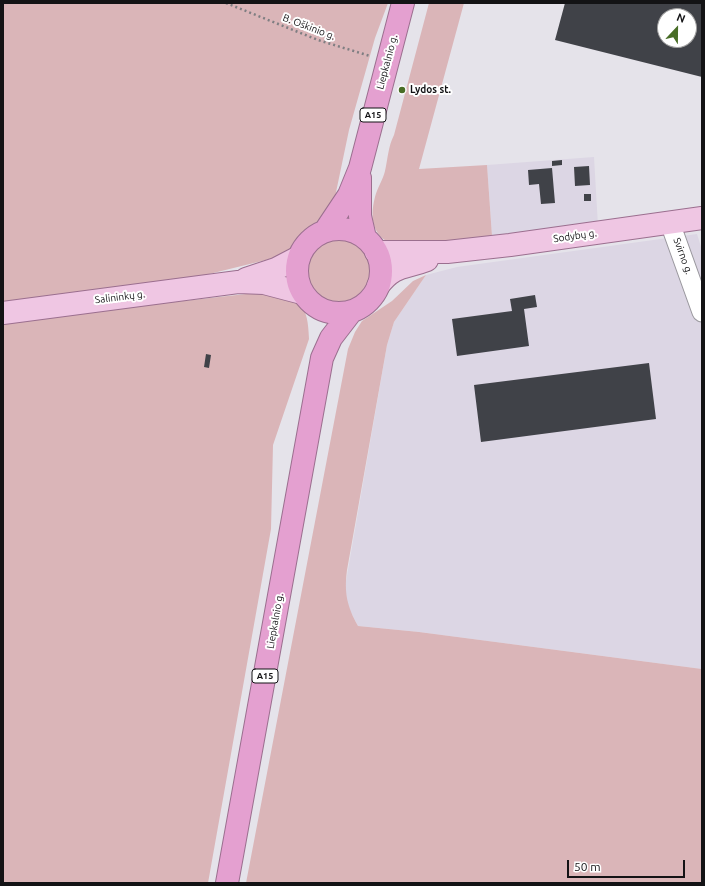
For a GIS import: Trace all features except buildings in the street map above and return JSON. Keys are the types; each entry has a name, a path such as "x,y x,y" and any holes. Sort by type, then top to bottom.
{"highway":[{"name":"Liepkalnio g.","path":"360,168 386,62 403,3"},
{"path":"322,358 321,336 307,298 296,275 299,257 309,241 325,231 349,195 360,168"},
{"path":"322,358 331,338 351,312 368,302 378,286 381,275 380,263 371,245 360,216 360,168"},
{"path":"325,231 346,230 371,245"},
{"path":"307,298 330,313 351,312"},
{"name":"Liepkalnio g.","path":"227,883 322,358"}],"main road":[{"name":"Sodybų g.","path":"371,245 447,252 510,246 702,218"},
{"name":"Sodybų g.","path":"378,286 387,274 398,268 424,261 447,252"},
{"name":"Salininkų g.","path":"238,282 276,268 299,257"},
{"name":"Salininkų g.","path":"3,313 238,282 264,283 307,298"}],"street":[{"name":"Svirno g.","path":"670,223 695,268 702,312"}],"path":[{"name":"B. Oškinio g.","path":"226,3 318,40 386,62"}],"shaded area":[{"path":"3,3 388,3 375,38 349,130 335,197 329,210 292,248 283,254 266,260 201,276 3,302"},
{"path":"429,3 464,3 419,169 487,165 492,236 398,246 383,239 378,233 373,221 373,205 385,171 389,148 394,135"},
{"path":"594,157 598,226 492,236 487,165"},
{"path":"697,234 702,250 702,669 419,632 358,626 348,607 345,587 387,345 394,322 426,275 457,267"},
{"path":"338,238 356,244 364,252 370,270 364,288 356,296 338,302 320,296 312,288 306,270 312,252 320,244"},
{"path":"426,275 394,322 387,345 347,570 346,593 354,619 358,626 419,632 702,669 702,883 246,883 348,349 355,332 362,321 392,301 413,281"},
{"path":"273,291 297,302 302,307 307,319 309,339 273,445 271,529 208,883 3,883 3,321"}],"place":[{"name":"Lydos st.","path":"402,90"}]}
